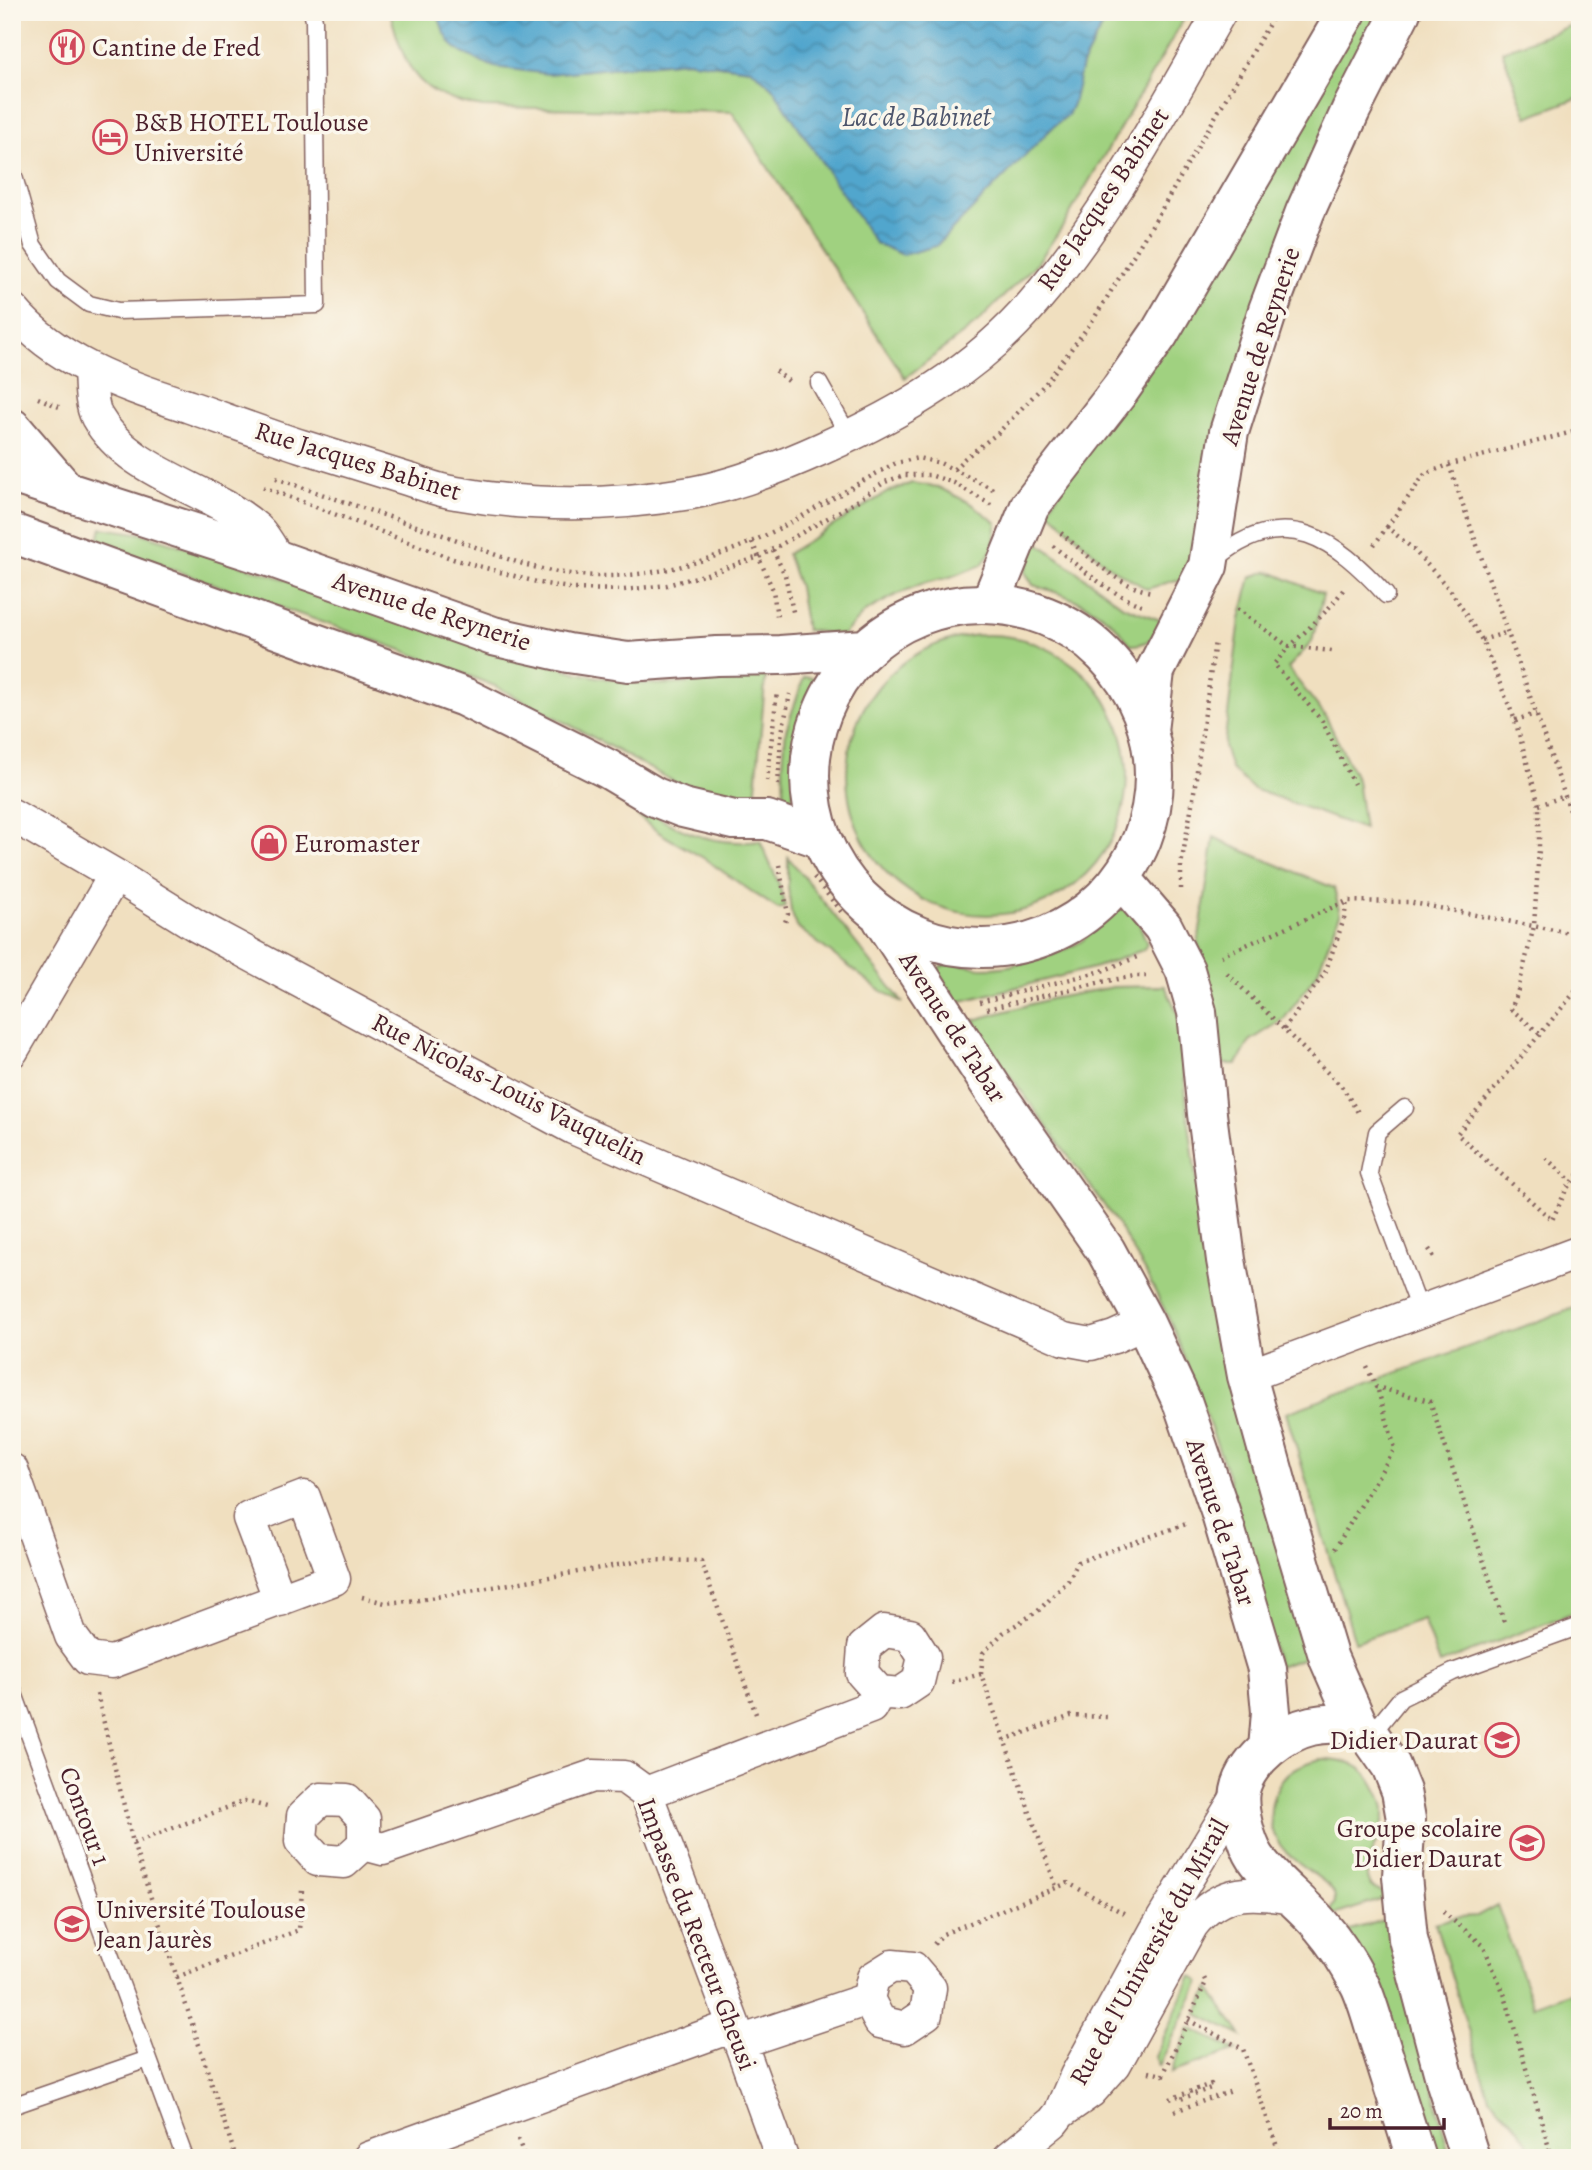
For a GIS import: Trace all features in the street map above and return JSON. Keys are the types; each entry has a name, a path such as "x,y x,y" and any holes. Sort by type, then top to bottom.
{"main road":[{"path":"990,604 1030,506 1120,390 1159,334 1347,12"},
{"name":"Avenue de Reynerie","path":"1148,730 1155,671 1200,582 1229,432 1268,310 1305,212 1351,110 1401,12"},
{"path":"12,428 68,494"},
{"name":"Avenue de Reynerie","path":"12,474 278,560 493,636 568,653 628,662 865,649"},
{"path":"13,533 464,697 608,769 655,797 682,808 734,820 767,820 822,839"},
{"path":"963,604 990,604 1017,607 1067,626 1109,660 1126,681 1148,730 1153,787 1148,819 1137,850 1121,878 1083,916 1034,941 1007,947 967,947 927,940 902,929 878,914 845,880 822,839 810,786 811,755 817,726 829,697 844,671 865,649 886,632 938,609 963,604"},
{"path":"1121,878 1163,927 1185,970 1197,1012 1226,1260 1247,1376 1329,1659 1364,1731 1391,1766 1401,1791 1406,1819 1402,1876 1408,1939 1446,2083 1470,2158"},
{"name":"Avenue de Tabar","path":"878,914 995,1092 1106,1251 1146,1323 1183,1404 1220,1511 1267,1669 1271,1712 1268,1749"},
{"path":"1364,1731 1334,1723 1307,1726 1268,1749 1250,1769 1240,1792 1245,1833 1254,1856 1324,1929 1361,1987 1416,2158"}],"street":[{"name":"Rue Jacques Babinet","path":"12,309 52,347 124,385 281,439 453,493 564,503 616,502 691,493 784,466 849,436 900,410 946,381 987,348 1032,304 1081,242 1148,137 1220,12"},
{"path":"90,369 96,415 111,436 146,465 229,509 259,531 278,560"},
{"name":"Rue Nicolas-Louis Vauquelin","path":"12,815 197,926 586,1133 1064,1339 1091,1344 1146,1323"},
{"path":"12,1051 115,875"},
{"path":"1247,1376 1580,1252"},
{"path":"12,1470 71,1636 89,1659 112,1662 280,1600 334,1580 304,1497 249,1518 280,1600"},
{"path":"884,1631 910,1635 924,1657 918,1682 900,1694 879,1692 862,1673 864,1647 884,1631"},
{"path":"646,1793 871,1707 879,1692"},
{"name":"Impasse du Recteur Gheusi","path":"364,1844 383,1849 593,1776 624,1777 646,1793 782,2158"},
{"name":"Rue de l'Université du Mirail","path":"1009,2158 1053,2122 1060,2113 1076,2076 1156,1930 1240,1792"},
{"path":"321,1799 346,1800 364,1819 364,1844 344,1862 318,1860 301,1841 303,1816 321,1799"},
{"name":"Rue de l'Université du Mirail","path":"1060,2113 1090,2092 1115,2064 1192,1925 1204,1909 1241,1893 1262,1892 1296,1899"},
{"path":"892,1966 913,1968 930,1988 926,2014 905,2028 880,2022 868,1999 873,1978 892,1966"},
{"path":"369,2158 736,2034 868,1999"}],"lane":[{"path":"12,169 33,245 58,281 89,304 118,311 317,305 312,12"},
{"path":"819,383 849,436"},
{"path":"1200,582 1233,545 1262,533 1283,530 1313,535 1360,566 1385,595"},
{"path":"1405,1108 1377,1132 1369,1172 1420,1310"},
{"path":"1364,1731 1401,1698 1453,1672 1580,1626"},
{"name":"Contour 1","path":"12,1688 185,2158"},
{"path":"12,2106 148,2059"}],"path":[{"path":"954,469 998,433 1045,384 1093,320 1160,214 1276,12"},
{"path":"1354,784 1322,721 1274,664 1288,646 1331,607 1425,474 1449,465 1580,430"},
{"path":"1449,465 1580,839"},
{"path":"1030,506 1117,578 1137,590 1200,582"},
{"path":"1387,527 1413,549 1451,591 1482,640 1515,720 1539,805 1539,849 1534,926 1511,1009 1541,1034"},
{"path":"752,542 773,590 778,622 779,655 767,769 767,820 785,892 788,914 784,925"},
{"path":"1237,609 1288,646 1332,651"},
{"path":"1482,640 1508,632"},
{"path":"945,1016 1102,971 1148,953 1181,901 1181,865 1216,634"},
{"path":"1515,720 1536,714"},
{"path":"1539,805 1565,796"},
{"path":"1284,1029 1325,973 1344,919 1347,901"},
{"path":"1214,958 1347,901 1408,902 1580,935"},
{"path":"1222,967 1343,1088 1365,1124"},
{"path":"945,1016 1101,982 1135,976 1154,976"},
{"path":"1580,986 1457,1134 1552,1220 1567,1188 1580,1173"},
{"path":"1546,1158 1572,1182"},
{"path":"1309,1593 1395,1448 1367,1367"},
{"path":"1376,1387 1430,1401 1514,1650"},
{"path":"1057,1889 981,1674 984,1653 1003,1633 1038,1611 1068,1581 1078,1562 1220,1511"},
{"path":"334,1580 355,1596 385,1603 419,1600 646,1560 701,1560 768,1747"},
{"path":"89,1659 133,1843 236,2158"},
{"path":"918,1682 946,1683 981,1674"},
{"path":"1004,1740 1071,1716 1108,1717"},
{"path":"133,1843 245,1801 303,1816"},
{"path":"177,1977 299,1930 303,1886 318,1860"},
{"path":"913,1968 943,1934 1068,1883 1133,1918"},
{"path":"1439,1910 1483,1945 1505,1996 1552,2158"},
{"path":"1163,2074 1206,1982"},
{"path":"1188,2020 1243,2049 1281,2158"},
{"path":"1170,2099 1210,2084 1211,2088 1178,2100"},
{"path":"1175,2111 1232,2091"}],"green space":[{"path":"390,12 437,12 444,32 548,74 686,61 751,69 772,87 1054,126 1068,115 1082,65 1109,12 1188,12 1064,224 1038,262 977,323 905,378 732,112 483,107 461,102 443,96 418,78 402,51"},
{"path":"1362,12 1394,12 1185,582 1176,580 1147,589 1108,566 1048,510"},
{"path":"1580,22 1580,97 1527,117 1502,51"},
{"path":"912,483 938,487 970,503 997,523 993,548 982,565 921,584 896,595 866,611 843,635 806,630 799,587 787,554 888,492"},
{"path":"102,528 144,534 578,673 648,684 677,684 766,671 755,799 731,799 689,790 495,686 396,648 97,543"},
{"path":"1037,542 1123,606 1163,621 1154,635 1143,643 1131,645 1116,626 1086,605 1033,585 1025,572"},
{"path":"1268,571 1323,594 1312,642 1288,668 1326,717 1357,780 1364,829 1253,789 1231,769 1224,746 1240,619 1251,577"},
{"path":"987,635 1014,638 1041,646 1065,659 1086,676 1103,697 1116,721 1124,748 1127,775 1124,802 1116,829 1103,853 1086,874 1065,891 1041,904 1014,912 987,915 960,912 933,904 909,891 888,874 871,853 858,829 850,802 847,775 850,748 858,721 871,697 888,676 909,659 933,646 960,638"},
{"path":"804,677 818,682 806,709 798,738 791,803 784,801 786,730"},
{"path":"628,800 675,826 706,838 760,841 779,884 785,907 778,909 705,859 661,834 640,818"},
{"path":"1214,837 1334,888 1340,914 1317,973 1284,1019 1250,1041 1237,1064 1220,1064 1205,997 1205,967 1198,944"},
{"path":"788,857 903,1003 877,988 797,927 791,911"},
{"path":"1125,907 1137,918 1147,944 1143,950 1097,967 958,1002 937,969 955,963 978,968 1000,967 1051,955 1083,940"},
{"path":"1165,986 1179,1016 1187,1108 1201,1216 1233,1398 1313,1655 1278,1667 1228,1474 1172,1325 1117,1223 998,1059 974,1020 1050,999 1113,987"},
{"path":"1580,1306 1580,1610 1439,1664 1423,1619 1355,1642 1286,1413"},
{"path":"1321,1759 1345,1761 1359,1767 1370,1778 1384,1808 1384,1819 1367,1868 1367,1877 1371,1886 1388,1893 1390,1897 1337,1914 1333,1914 1331,1909 1335,1902 1331,1888 1283,1849 1273,1830 1271,1819 1275,1793 1283,1778 1299,1766"},
{"path":"1497,1905 1533,2006 1580,1989 1580,2158 1533,2158 1521,2133 1489,2097 1435,1923 1457,1917 1477,1916"},
{"path":"1392,1918 1450,2158 1431,2158 1343,1932"},
{"path":"1191,1976 1200,1982 1159,2066 1155,2057"},
{"path":"1209,1988 1242,2036 1197,2014"},
{"path":"1189,2028 1236,2050 1171,2073"}],"water":[{"name":"Lac de Babinet","path":"437,12 1109,12 1082,65 1068,115 936,246 903,255 875,243 772,87 751,69 686,61 548,74 494,67 462,53 452,45"}],"place":[{"name":"Cantine de Fred","path":"67,47"},
{"name":"B&B HOTEL Toulouse Université","path":"110,137"},
{"name":"Euromaster","path":"269,843"},
{"name":"Didier Daurat","path":"1502,1740"},
{"name":"Groupe scolaire Didier Daurat","path":"1527,1843"},
{"name":"Université Toulouse Jean Jaurès","path":"72,1924"}]}
